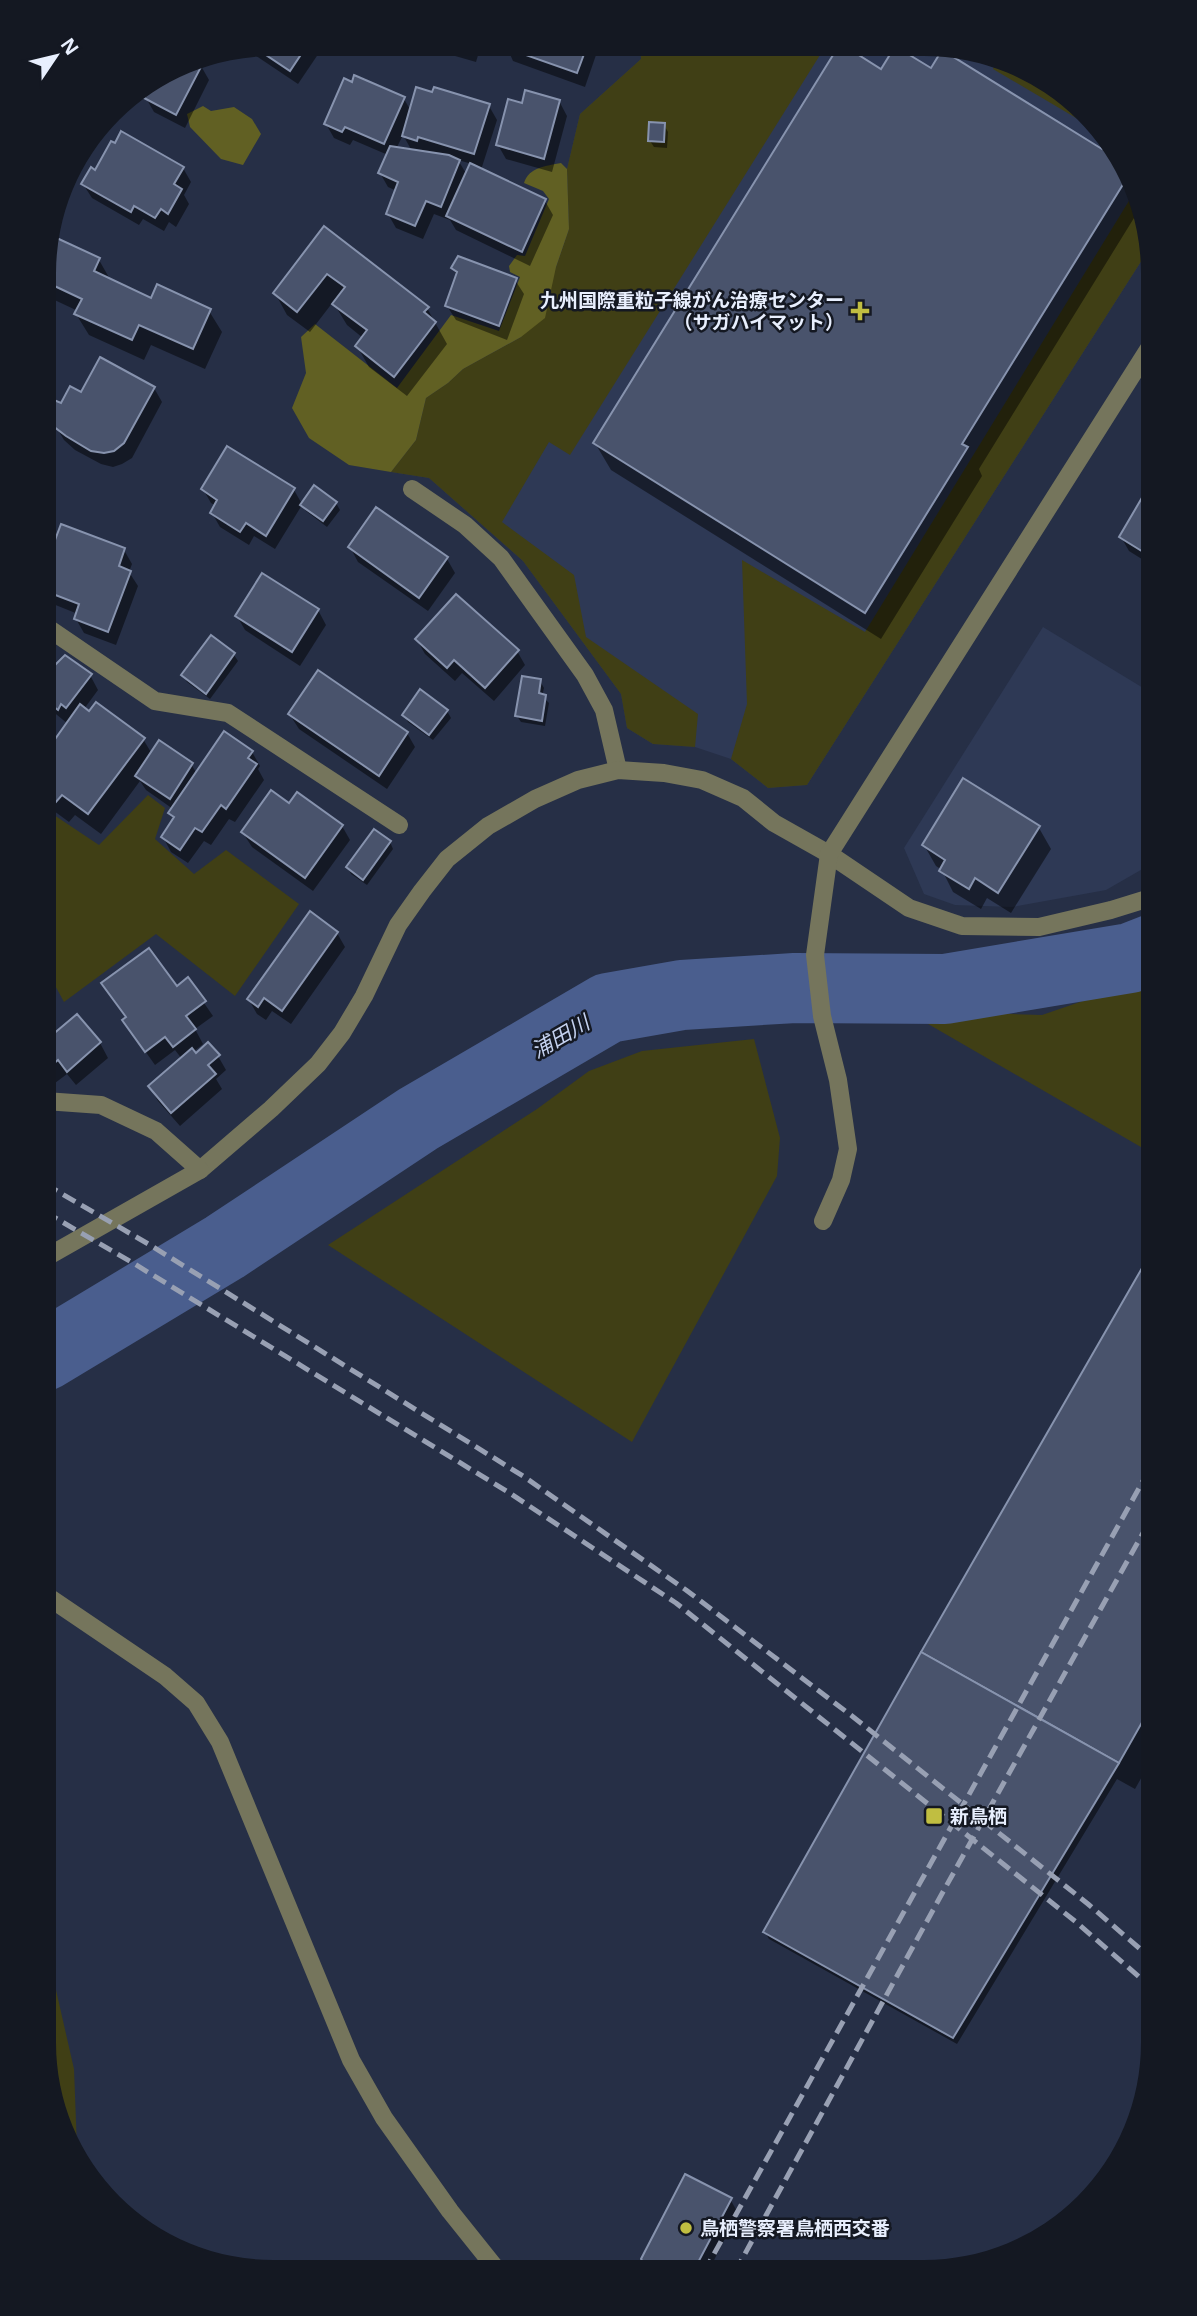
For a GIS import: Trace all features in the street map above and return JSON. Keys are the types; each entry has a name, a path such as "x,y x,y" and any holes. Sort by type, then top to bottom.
{"street":[{"path":"823,1221 841,1180 848,1149 838,1080 822,1016 815,955 829,854 1141,361"},
{"path":"412,489 464,525 501,558 591,687 604,710 618,771"},
{"path":"56,634 155,701 228,713 399,825"},
{"path":"56,1252 200,1170 271,1109 318,1064 342,1033 364,996 398,925 447,859 488,826 535,799 578,780 618,771 664,773 702,780 743,798 774,822 829,854 909,908 962,926 1039,927 1141,901"},
{"path":"56,1102 101,1105 156,1131 200,1170"},
{"path":"56,1602 165,1676 196,1703 220,1742 351,2060 384,2118 450,2211 489,2260"}],"shaded area":[{"path":"641,56 938,56 994,68 1020,78 1045,93 1087,130 1119,177 1134,217 1140,263 807,785 768,788 731,759 695,747 653,744 627,728 621,694 523,561 429,478 391,472 492,352 569,229 567,169 580,114 641,59"},
{"path":"641,56 819,56 570,455 549,442 502,522 574,575 586,637 698,714 695,747 653,744 627,728 621,694 523,561 429,478 391,472 416,440 426,398 463,369 521,337 556,267 569,229 567,169 580,114 641,59"},
{"path":"993,69 1020,78 1045,93 1073,116"},
{"path":"203,106 211,111 234,107 252,119 261,134 243,165 221,159 190,127 187,114"},
{"path":"561,163 567,169 569,229 556,267 545,318 521,337 463,369 426,398 416,440 391,472 349,465 309,438 292,408 306,373 301,337 315,324 397,388 451,315 499,331 520,277 510,272 509,266 517,255 525,256 549,199 543,191 524,183 534,170"},
{"path":"1128,202 1134,217 1140,263 807,785 768,788 731,759 747,704 742,560 865,632"},
{"path":"1043,627 1141,687 1141,870 1106,890 1012,907 955,905 924,894 904,848"},
{"path":"148,795 165,808 155,839 194,874 226,850 299,904 235,996 156,934 64,1002 56,987 56,816 99,845"},
{"path":"1141,981 1141,1147 916,1017 944,1012 1042,1015"},
{"path":"754,1039 780,1138 777,1176 632,1442 328,1245 537,1109 589,1071 642,1051"},
{"path":"56,1990 74,2069 76,2133 68,2113 58,2071"}],"building":[{"path":"268,56 300,56 290,71"},
{"path":"529,56 583,56 577,73"},
{"name":"九州国際重粒子線がん治療センター （サガハイマット）","path":"832,56 860,56 881,69 889,56 911,56 931,68 938,56 956,59 1101,149 1119,177 1122,186 962,444 968,447 865,613 593,443"},
{"path":"200,69 176,115 145,98 164,85"},
{"path":"354,75 405,97 384,144 345,127 342,132 324,124 344,78 352,82"},
{"path":"416,87 432,92 434,87 490,104 474,154 418,137 417,141 402,136"},
{"path":"525,90 560,100 544,159 496,145 508,99 522,103"},
{"path":"649,122 665,123 664,142 648,141"},
{"path":"121,131 184,167 174,184 182,189 168,214 161,209 155,218 134,206 131,212 81,184 91,167 95,170 111,141 115,143"},
{"path":"390,146 449,155 460,160 441,207 426,201 415,226 386,214 398,182 378,173"},
{"path":"470,163 546,199 522,252 446,216"},
{"path":"324,226 429,307 424,312 436,322 394,377 355,346 367,330 332,304 345,287 327,274 297,312 273,293"},
{"path":"59,239 100,258 94,271 151,298 157,284 211,309 193,349 139,325 132,340 74,314 82,299 56,287"},
{"path":"458,256 517,278 499,326 445,306 457,272 451,268"},
{"path":"100,357 155,387 124,443 114,451 104,453 91,451 56,428 56,401 61,403 70,386 81,392"},
{"path":"227,446 295,488 266,536 246,523 240,532 210,513 217,500 201,489"},
{"path":"314,485 337,502 323,521 300,505"},
{"path":"1141,499 1141,551 1119,537"},
{"path":"376,507 448,557 419,598 348,547"},
{"path":"61,524 125,548 119,566 131,571 108,632 74,619 79,604 56,595 56,537"},
{"path":"262,573 319,609 292,652 235,616"},
{"path":"456,594 519,650 485,688 454,660 447,668 415,639"},
{"path":"211,635 235,653 206,694 181,675"},
{"path":"65,655 92,674 66,708 61,704 58,710 56,708 56,664"},
{"path":"318,670 408,732 379,776 288,714"},
{"path":"522,676 541,679 539,693 546,695 542,721 515,716"},
{"path":"420,689 448,710 429,735 402,715"},
{"path":"96,702 145,738 88,814 62,795 56,802 56,738 80,704 89,711"},
{"path":"224,731 253,751 248,758 257,764 226,809 221,805 202,832 195,828 180,850 161,837 174,817 168,813"},
{"path":"159,740 193,763 170,799 135,776"},
{"path":"963,778 1040,826 998,893 975,878 969,889 939,871 945,860 922,845"},
{"path":"271,790 289,803 297,792 343,825 305,878 241,832"},
{"path":"374,829 391,841 363,880 346,867"},
{"path":"310,911 338,932 282,1011 264,998 258,1007 247,999"},
{"path":"149,948 177,986 188,977 206,1001 186,1016 196,1029 173,1047 165,1037 145,1052 122,1020 126,1017 101,983"},
{"path":"77,1014 101,1042 67,1072 58,1060 56,1062 56,1032"},
{"path":"208,1042 220,1055 208,1065 216,1074 171,1113 148,1086 192,1048 196,1053"},
{"path":"1141,1270 1141,1724 1119,1763 921,1652"},
{"path":"921,1652 1119,1763 953,2038 763,1932"},
{"path":"685,2174 732,2198 699,2260 641,2259"}],"waterway":[{"name":"浦田川","path":"56,1349 225,1247 418,1119 608,1008 682,995 795,988 945,989 1130,958 1141,954"}],"railway":[{"path":"56,1190 150,1245 523,1476 686,1590 852,1716 1088,1904 1141,1950"},
{"path":"56,1218 508,1492 676,1603 1076,1922 1141,1979"},
{"path":"711,2260 1141,1485"},
{"path":"742,2260 1141,1537"}],"place":[{"name":"九州国際重粒子線がん治療センター （サガハイマット）","path":"860,311"},
{"name":"新鳥栖","path":"934,1816"},
{"name":"鳥栖警察署鳥栖西交番","path":"686,2228"}]}
